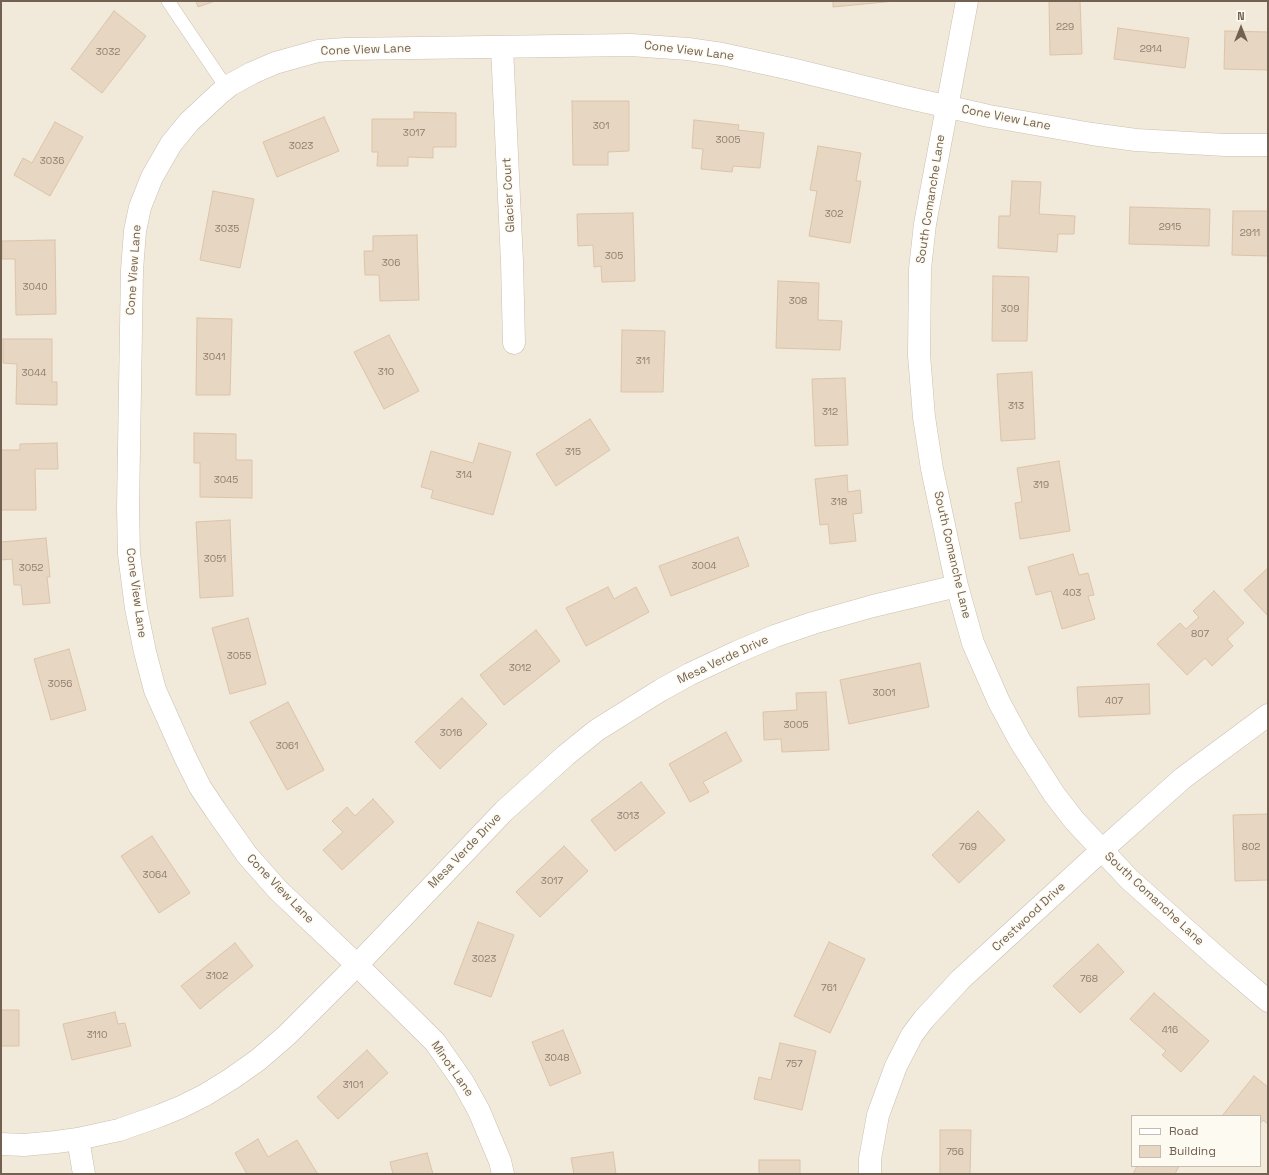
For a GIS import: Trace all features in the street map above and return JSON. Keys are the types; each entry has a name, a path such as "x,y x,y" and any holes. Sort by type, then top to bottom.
{"street":[{"name":"South Comanche Lane","path":"967,1 946,106 925,224 920,269 919,355 924,417 932,469 957,586 973,643 999,702 1020,741 1054,794 1074,820 1129,879 1268,1001"},
{"name":"Cone View Lane","path":"357,965 278,890 262,872 242,848 200,787 185,757 156,690 145,652 136,608 129,554 128,508 132,270 135,231 140,207 152,177 171,144 190,122 226,87 252,73 276,63 318,51 353,49 631,45 688,49 722,54 791,69 905,98 996,117 1092,134 1136,140 1225,145 1268,145"},
{"name":"Glacier Court","path":"502,47 512,254 514,342"},
{"name":"Mesa Verde Drive","path":"1,1144 24,1145 78,1139 119,1130 159,1116 193,1101 231,1079 258,1060 287,1035 357,965 504,811 566,755 598,730 648,698 690,674 775,636 813,623 873,606 957,586"},
{"name":"Crestwood Drive","path":"870,1174 870,1159 878,1115 896,1066 912,1035 924,1019 961,979 1183,778 1268,716"},
{"name":"Minot Lane","path":"357,965 435,1042 463,1082 479,1111 500,1161 503,1174"},
{"path":"78,1139 84,1174"}],"lane":[{"path":"168,1 226,87"}],"shaded area":[{"path":"1,1 1268,1 1268,1174 1,1174"}],"building":[{"path":"196,1 215,1 198,7"},
{"path":"833,1 895,1 833,7"},
{"path":"1049,1 1080,1 1082,54 1050,55"},
{"path":"114,11 146,36 102,93 71,69"},
{"path":"1118,28 1189,38 1185,68 1114,59"},
{"path":"1225,31 1268,32 1268,70 1224,69"},
{"path":"572,101 629,101 629,151 608,152 608,165 573,165"},
{"path":"414,112 456,113 456,147 433,147 433,158 408,157 408,166 377,166 378,152 372,152 372,119 414,119"},
{"path":"324,117 339,151 277,177 263,142"},
{"path":"694,120 739,125 738,130 764,133 760,168 733,166 732,172 701,169 703,149 692,148"},
{"path":"55,122 83,137 50,196 14,175 23,158 32,163"},
{"path":"818,146 861,153 856,181 861,181 850,243 809,236 817,191 810,190"},
{"path":"1012,181 1041,182 1039,214 1075,216 1074,234 1058,234 1057,252 998,248 999,216 1010,216"},
{"path":"213,191 254,199 240,268 200,260"},
{"path":"1130,207 1210,209 1209,246 1129,244"},
{"path":"1233,211 1268,211 1268,256 1232,255"},
{"path":"633,213 635,281 602,282 601,266 594,267 593,245 578,246 577,214"},
{"path":"417,235 419,300 380,301 379,275 365,275 364,251 373,251 373,236"},
{"path":"55,240 56,314 16,315 15,259 2,259 2,241"},
{"path":"993,276 1029,277 1027,341 992,341"},
{"path":"778,281 819,283 818,320 842,321 840,350 776,348"},
{"path":"197,318 232,319 230,395 196,395"},
{"path":"622,330 665,331 663,392 621,392"},
{"path":"389,335 419,391 384,409 354,352"},
{"path":"3,339 52,339 52,382 57,382 57,405 16,404 17,364 3,363"},
{"path":"1032,372 1035,439 1001,441 997,374"},
{"path":"845,378 848,445 815,446 812,379"},
{"path":"590,419 610,450 556,486 536,454"},
{"path":"194,433 236,434 236,460 252,460 252,498 200,497 200,463 194,463"},
{"path":"57,443 58,469 35,469 36,510 1,510 1,450 20,450 20,444"},
{"path":"479,443 511,452 493,515 431,498 433,490 421,487 431,451 473,463"},
{"path":"1059,461 1070,531 1020,539 1015,503 1022,502 1017,468"},
{"path":"847,475 848,492 860,490 862,513 853,514 856,541 830,544 828,524 820,525 815,479"},
{"path":"230,520 233,596 200,598 196,522"},
{"path":"738,537 749,566 671,596 659,566"},
{"path":"46,538 50,577 47,577 50,603 23,605 21,585 14,585 12,559 1,560 1,542"},
{"path":"1073,554 1079,575 1088,573 1094,595 1088,596 1095,619 1062,629 1051,591 1036,595 1028,567"},
{"path":"1268,568 1268,616 1244,590"},
{"path":"608,587 614,599 636,587 649,612 586,646 566,608"},
{"path":"1214,591 1244,623 1227,639 1233,646 1212,666 1205,658 1187,675 1157,644 1180,623 1186,629 1199,617 1193,611"},
{"path":"248,618 266,684 230,694 212,628"},
{"path":"536,630 560,661 504,705 480,675"},
{"path":"69,649 86,710 51,720 34,659"},
{"path":"920,663 929,707 849,724 840,680"},
{"path":"1149,684 1150,714 1079,717 1077,687"},
{"path":"826,692 829,750 782,752 781,739 764,740 763,712 797,710 796,693"},
{"path":"462,698 487,724 440,769 415,742"},
{"path":"288,702 324,770 287,790 250,722"},
{"path":"726,732 742,761 703,782 709,792 690,802 669,764"},
{"path":"641,782 665,813 615,851 591,820"},
{"path":"373,799 394,822 342,870 323,850 343,832 332,821 347,807 355,816"},
{"path":"978,811 1005,840 959,883 932,855"},
{"path":"1268,814 1268,880 1235,881 1233,815"},
{"path":"152,836 190,893 159,913 121,856"},
{"path":"564,846 588,871 540,917 516,892"},
{"path":"478,922 514,935 491,997 454,984"},
{"path":"829,942 865,959 830,1033 794,1016"},
{"path":"235,943 253,966 200,1009 181,986"},
{"path":"1098,944 1124,972 1080,1013 1053,986"},
{"path":"1154,993 1209,1041 1181,1072 1162,1055 1166,1051 1130,1019"},
{"path":"1,1010 19,1010 19,1046 1,1046"},
{"path":"115,1012 118,1024 125,1023 131,1046 72,1060 63,1024"},
{"path":"563,1030 581,1073 550,1086 532,1042"},
{"path":"780,1043 816,1051 802,1110 754,1099 759,1077 771,1080"},
{"path":"367,1050 388,1073 338,1119 317,1097"},
{"path":"1254,1076 1268,1087 1268,1124 1263,1120 1261,1123 1261,1115 1223,1115"},
{"path":"940,1130 971,1130 970,1174 940,1174"},
{"path":"258,1139 268,1157 297,1140 317,1173 247,1174 235,1153"},
{"path":"613,1152 616,1174 574,1174 571,1158"},
{"path":"427,1153 433,1174 393,1174 390,1162"},
{"path":"759,1160 800,1160 800,1174 759,1174"},
{"path":"1136,1167 1178,1167 1175,1174 1133,1174"}]}
